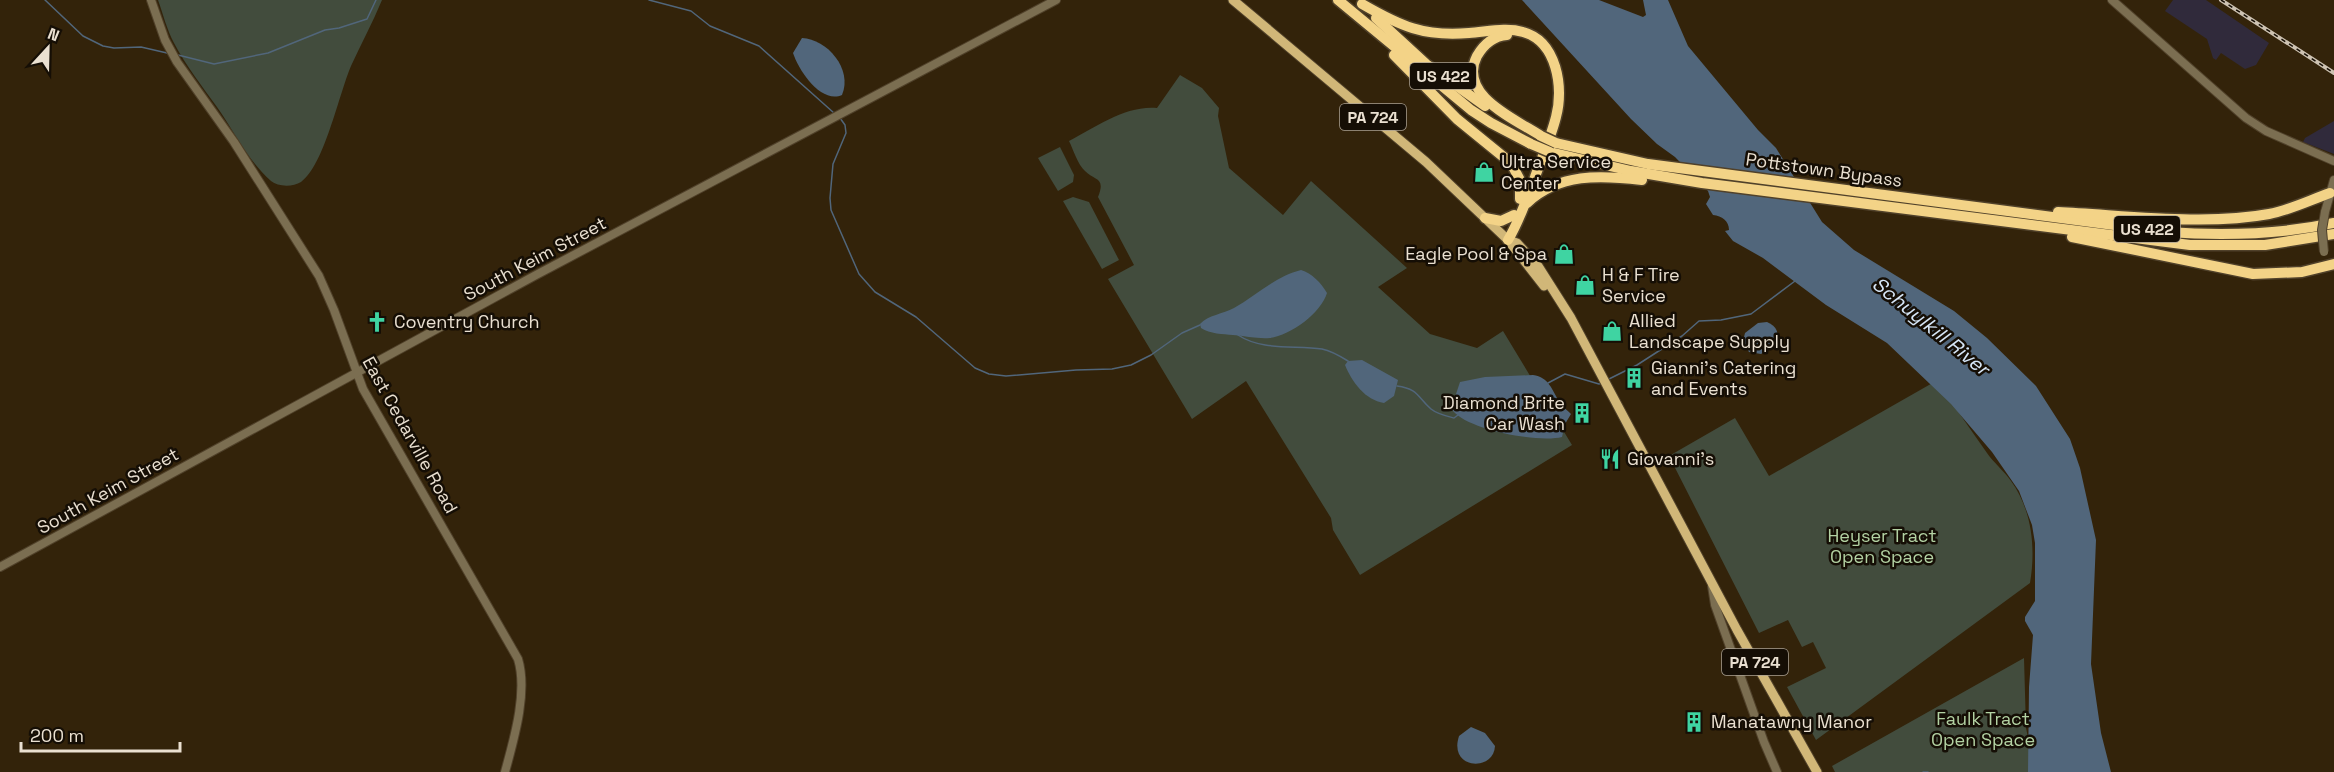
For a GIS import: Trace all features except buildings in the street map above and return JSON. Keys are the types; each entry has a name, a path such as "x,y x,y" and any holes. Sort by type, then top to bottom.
{"highway":[{"name":"Pottstown Bypass","path":"1338,0 1471,110 1531,144 1648,164 2134,228 2208,235 2285,232 2334,223"},
{"path":"1359,2 1400,25 1420,32 1447,35 1516,30 1529,33 1544,44 1555,69 1558,88 1557,110 1508,240"},
{"name":"Pottstown Bypass","path":"1359,2 1426,64 1489,108 1541,136 1553,148 1602,166 1660,179 2155,241 2217,246 2265,245 2334,234"},
{"path":"1368,26 1439,102 1511,163 1519,175 1522,203"},
{"path":"1508,240 1514,215 1522,203 1550,122 1554,96 1551,74 1543,52 1530,39 1515,35 1494,38 1485,45 1476,58 1473,75 1476,86 1488,101 1541,136"},
{"path":"1522,203 1545,189 1577,178 1660,179"},
{"path":"1961,205 2220,219 2270,214 2330,193"},
{"path":"1485,218 1501,221 1514,215"},
{"path":"2016,223 2063,235 2253,274 2279,274 2331,266"}],"main road":[{"name":"PA 724","path":"1233,0 1400,139 1508,240 1517,243 1538,266 1571,318 1710,579 1817,772"}],"street":[{"name":"East Cedarville Road","path":"151,0 165,40 177,62 234,142 319,276 334,310 356,373 518,659 522,684 517,722 505,772"},
{"name":"South Keim Street","path":"0,567 827,120 1056,0"},
{"path":"2112,0 2246,118 2266,131 2334,161"},
{"path":"2331,266 2324,252 2322,230 2334,180"},
{"path":"1710,579 1716,605 1777,772"}],"shaded area":[{"path":"2173,0 2206,0 2269,43 2256,65 2245,69 2221,53 2216,60 2213,58 2207,39 2165,11"},
{"path":"2334,121 2334,154 2303,142 2305,138"}],"green space":[{"path":"158,0 382,0 346,78 324,146 309,174 301,182 290,185 278,184 271,181 255,164 189,68 169,33"},
{"path":"1180,75 1202,88 1219,108 1218,116 1229,168 1283,215 1311,181 1407,268 1378,287 1430,334 1477,348 1503,331 1572,445 1360,575 1333,530 1331,518 1246,381 1192,419 1108,279 1134,265 1098,197 1100,183 1082,168 1069,141 1123,113 1157,108"},
{"path":"1060,147 1074,175 1073,182 1058,191 1038,158"},
{"path":"1073,197 1089,202 1119,260 1102,269 1063,201"},
{"name":"Heyser Tract Open Space","path":"1936,381 1987,453 2011,481 2024,504 2031,530 2033,556 2030,583 1816,740 1787,687 1826,668 1813,642 1802,647 1788,620 1759,633 1669,456 1735,418 1769,476"},
{"name":"Faulk Tract Open Space","path":"2024,658 2026,728 2035,772 1835,772 1832,766"}],"water":[{"name":"Schuylkill River","path":"1522,0 1599,0 1643,17 1646,15 1643,0 1668,0 1688,46 1758,130 1776,148 1822,222 1854,250 1954,311 1987,338 2036,386 2070,439 2080,468 2096,540 2091,664 2101,733 2111,772 2028,772 2029,687 2033,635 2025,617 2035,601 2035,543 2032,525 2019,491 1992,452 1951,404 1887,343 1826,305 1763,258 1733,241 1725,231 1729,230 1726,222 1713,215 1706,204 1710,197 1708,191 1675,157 1657,144 1631,119"},
{"path":"802,38 820,44 836,57 844,75 842,95 834,97 826,95 806,77 793,53"},
{"path":"1301,270 1316,279 1327,293 1319,308 1296,328 1270,338 1256,338 1217,333 1201,328 1200,324 1207,319 1234,308 1275,281"},
{"path":"1767,322 1777,331 1776,344 1761,354 1749,352 1743,341 1745,333 1758,323"},
{"path":"1362,360 1398,380 1394,396 1384,403 1365,394 1355,384 1345,365 1348,361"},
{"path":"1533,375 1546,381 1560,403 1571,414 1565,424 1562,437 1537,438 1504,433 1473,424 1453,411 1460,382 1485,377"},
{"path":"1471,727 1485,733 1495,746 1493,754 1480,763 1465,761 1460,756 1457,747 1459,736"}],"waterway":[{"path":"45,0 83,36 103,46 141,47 167,53"},
{"path":"178,55 214,64 268,53 325,30 367,19 376,0"},
{"path":"649,0 691,11 710,26 759,46 834,113"},
{"path":"840,118 845,125 846,133 833,164 831,210 859,274 875,292 916,317 975,368 989,374 1006,376 1112,369 1131,365 1151,355 1182,333 1200,325"},
{"path":"1609,379 1637,365 1682,336 1699,321 1721,320 1751,314 1795,281"},
{"path":"1238,335 1247,340 1268,345 1322,349 1333,352 1348,361"},
{"path":"1548,383 1565,374 1602,383"},
{"path":"1397,386 1414,391 1431,409 1442,415 1454,418 1458,415"},
{"path":"1923,772 1928,772"}],"railway":[{"path":"2221,0 2334,73"}],"place":[{"name":"Ultra Service Center","path":"1484,172"},
{"name":"Eagle Pool & Spa","path":"1564,254"},
{"name":"H & F Tire Service","path":"1585,285"},
{"name":"Coventry Church","path":"377,322"},
{"name":"Allied Landscape Supply","path":"1612,331"},
{"name":"Gianni’s Catering and Events","path":"1634,378"},
{"name":"Diamond Brite Car Wash","path":"1582,413"},
{"name":"Giovanni’s","path":"1610,459"},
{"name":"Manatawny Manor","path":"1694,722"}]}
